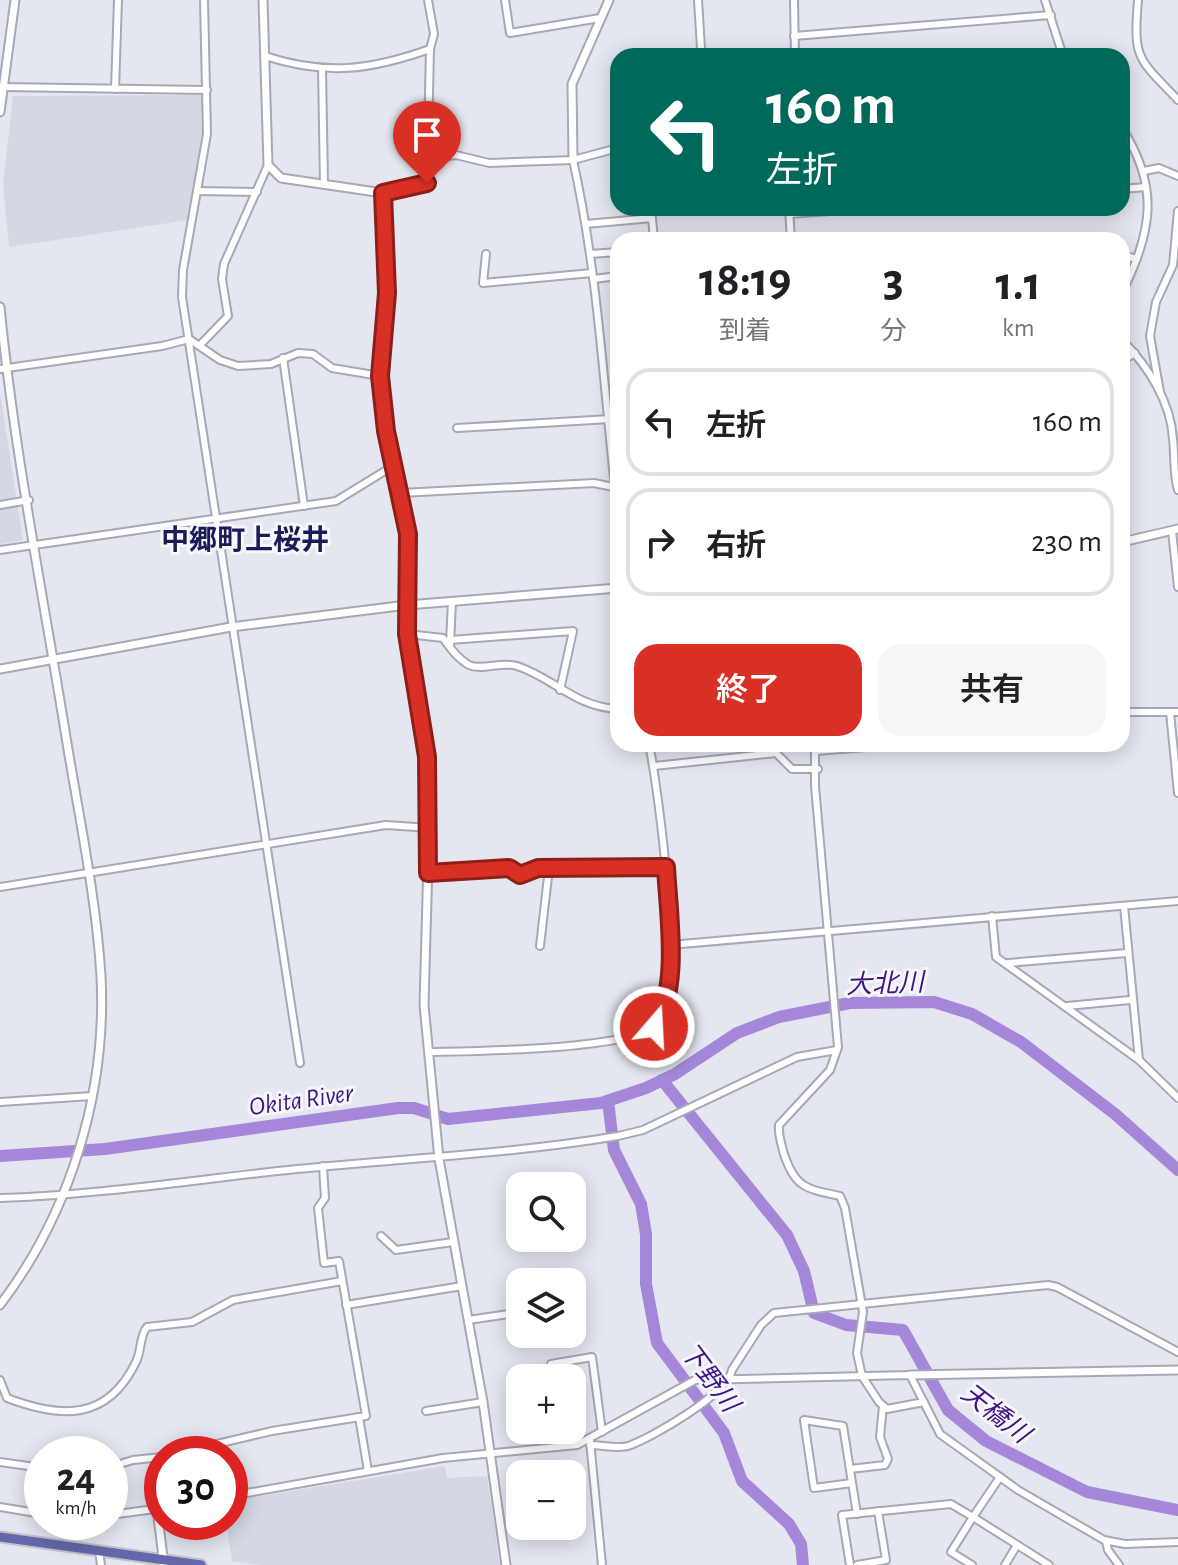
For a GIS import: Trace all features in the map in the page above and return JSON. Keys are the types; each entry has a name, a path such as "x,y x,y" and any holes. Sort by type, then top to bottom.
{"main road":[{"path":"0,1537 164,1563 201,1565"}],"street":[{"path":"0,112 15,0"},
{"path":"115,89 118,0"},
{"path":"204,0 207,134 183,270 182,297 231,627 269,845 300,1063"},
{"path":"201,344 228,316 222,279 224,264 229,246 268,165 263,0"},
{"path":"268,165 281,178 383,193 427,183 425,159 430,49 434,34 428,0"},
{"path":"505,0 510,33 600,18"},
{"path":"457,428 610,419 586,224 573,160 572,84 609,0"},
{"path":"698,0 701,48"},
{"path":"794,0 795,48"},
{"path":"1045,0 1061,48"},
{"path":"1138,0 1136,48 1140,60 1178,100"},
{"path":"794,36 1051,15"},
{"path":"265,56 322,68 380,66 430,49"},
{"path":"322,68 324,185"},
{"path":"2,87 207,90"},
{"path":"1130,144 1144,171 1148,227 1130,275"},
{"path":"425,159 456,155 489,163 573,160 610,150"},
{"path":"1144,171 1159,168 1178,176"},
{"path":"1130,188 1146,187"},
{"path":"197,191 257,192"},
{"path":"383,193 387,293 380,376 393,466 408,534 407,634 427,757 430,828 424,1005 439,1157 483,1402 506,1565"},
{"path":"1160,392 1150,336 1156,302 1173,265 1178,211"},
{"path":"586,224 652,218 653,232"},
{"path":"590,254 610,253"},
{"path":"486,254 483,283 610,276"},
{"path":"1130,257 1137,259"},
{"path":"0,307 4,369 29,500 101,978 100,1030 92,1099 64,1194 38,1248 0,1305"},
{"path":"4,369 162,346 189,339 201,344 220,360 238,366 271,364 283,358 313,354 332,368 380,376"},
{"path":"1130,348 1160,392 1170,416 1178,490"},
{"path":"1130,356 1135,353"},
{"path":"283,358 304,506"},
{"path":"0,550 336,501 393,466"},
{"path":"401,493 594,483 610,486"},
{"path":"0,505 29,500"},
{"path":"1130,540 1175,530 1178,587"},
{"path":"0,669 231,627 407,605 610,589"},
{"path":"450,644 452,601"},
{"path":"450,644 573,631 560,690"},
{"path":"407,634 443,638 473,667 509,663 531,671 586,702 610,707"},
{"path":"1130,712 1174,712 1178,793"},
{"path":"430,1056 519,1051 600,1041 654,1027 665,1005 670,945 666,867 651,752"},
{"path":"816,752 815,786 838,1048 830,1070 778,1129 789,1170 796,1181 816,1191 840,1196 862,1304 857,1353 862,1376 887,1409 924,1402"},
{"path":"654,766 776,753 792,769 818,769"},
{"path":"0,887 386,825 430,828"},
{"path":"428,873 509,868 520,875 549,868 666,867"},
{"path":"540,946 549,868"},
{"path":"670,945 1178,901"},
{"path":"1124,906 1130,1000 1139,1060"},
{"path":"992,916 996,957 1139,1060 1178,1098"},
{"path":"1008,963 1127,953"},
{"path":"1067,1006 1130,1000"},
{"path":"0,1198 609,1138 643,1130 797,1057 838,1048"},
{"path":"0,1102 92,1099"},
{"path":"248,1437 366,1416 339,1261 324,1263 318,1208 325,1198 323,1166"},
{"path":"381,1236 396,1250 453,1242"},
{"path":"0,1380 3,1399 65,1414 86,1410 127,1379 138,1359 142,1334 147,1327 192,1322 233,1300 342,1281"},
{"path":"346,1305 462,1286"},
{"path":"248,1493 368,1471 489,1454 590,1442 627,1447 710,1400 731,1379 732,1370 768,1316 862,1304 1057,1287 1178,1352"},
{"path":"468,1320 506,1314"},
{"path":"551,1364 592,1357 602,1432"},
{"path":"590,1442 687,1383 937,1373 1178,1370"},
{"path":"910,1375 940,1434 1000,1477 1106,1541 1125,1544 1178,1542"},
{"path":"426,1411 483,1402"},
{"path":"850,1469 885,1465 888,1459 880,1437 883,1406"},
{"path":"359,1417 368,1471"},
{"path":"852,1483 814,1488 804,1420 843,1426 857,1514"},
{"path":"590,1442 602,1565"},
{"path":"0,1462 24,1465"},
{"path":"972,1565 951,1552 1000,1477"},
{"path":"850,1565 842,1515 951,1504 1049,1565"},
{"path":"0,1507 24,1511"},
{"path":"857,1565 886,1560 878,1511"},
{"path":"162,1540 164,1563"},
{"path":"1106,1541 1108,1550 1119,1565"},
{"path":"1005,1565 1017,1545"},
{"path":"99,1551 101,1565"}],"shaded area":[{"path":"204,95 203,132 189,220 9,247 3,183 13,96"},
{"path":"0,392 23,540 0,544"},
{"path":"445,1466 447,1478 487,1476 500,1565 261,1565 232,1561 229,1540 248,1540 248,1498"}],"waterway":[{"name":"大北川","path":"0,1156 105,1149 398,1108 414,1108 448,1119 601,1103 646,1088 675,1074 737,1033 779,1017 850,1003 934,1002 972,1014 1021,1042 1115,1114 1178,1170"},
{"name":"天橋川","path":"662,1080 787,1235 804,1271 814,1313 846,1325 903,1330 948,1410 986,1441 1087,1492 1178,1510"},
{"name":"下野川","path":"608,1101 614,1150 641,1204 646,1234 646,1284 657,1343 724,1433 742,1481 789,1524 801,1544 803,1565"}],"district":[{"name":"中郷町上桜井","path":"245,539"}],"route":[{"path":"427,183 383,193 387,293 380,376 386,431 408,534 407,634 430,790 428,873 509,868 520,875 538,868 605,870 666,867 670,945 665,1005 654,1027"}],"water label":[{"name":"Okita River","path":"301,1099"}]}
